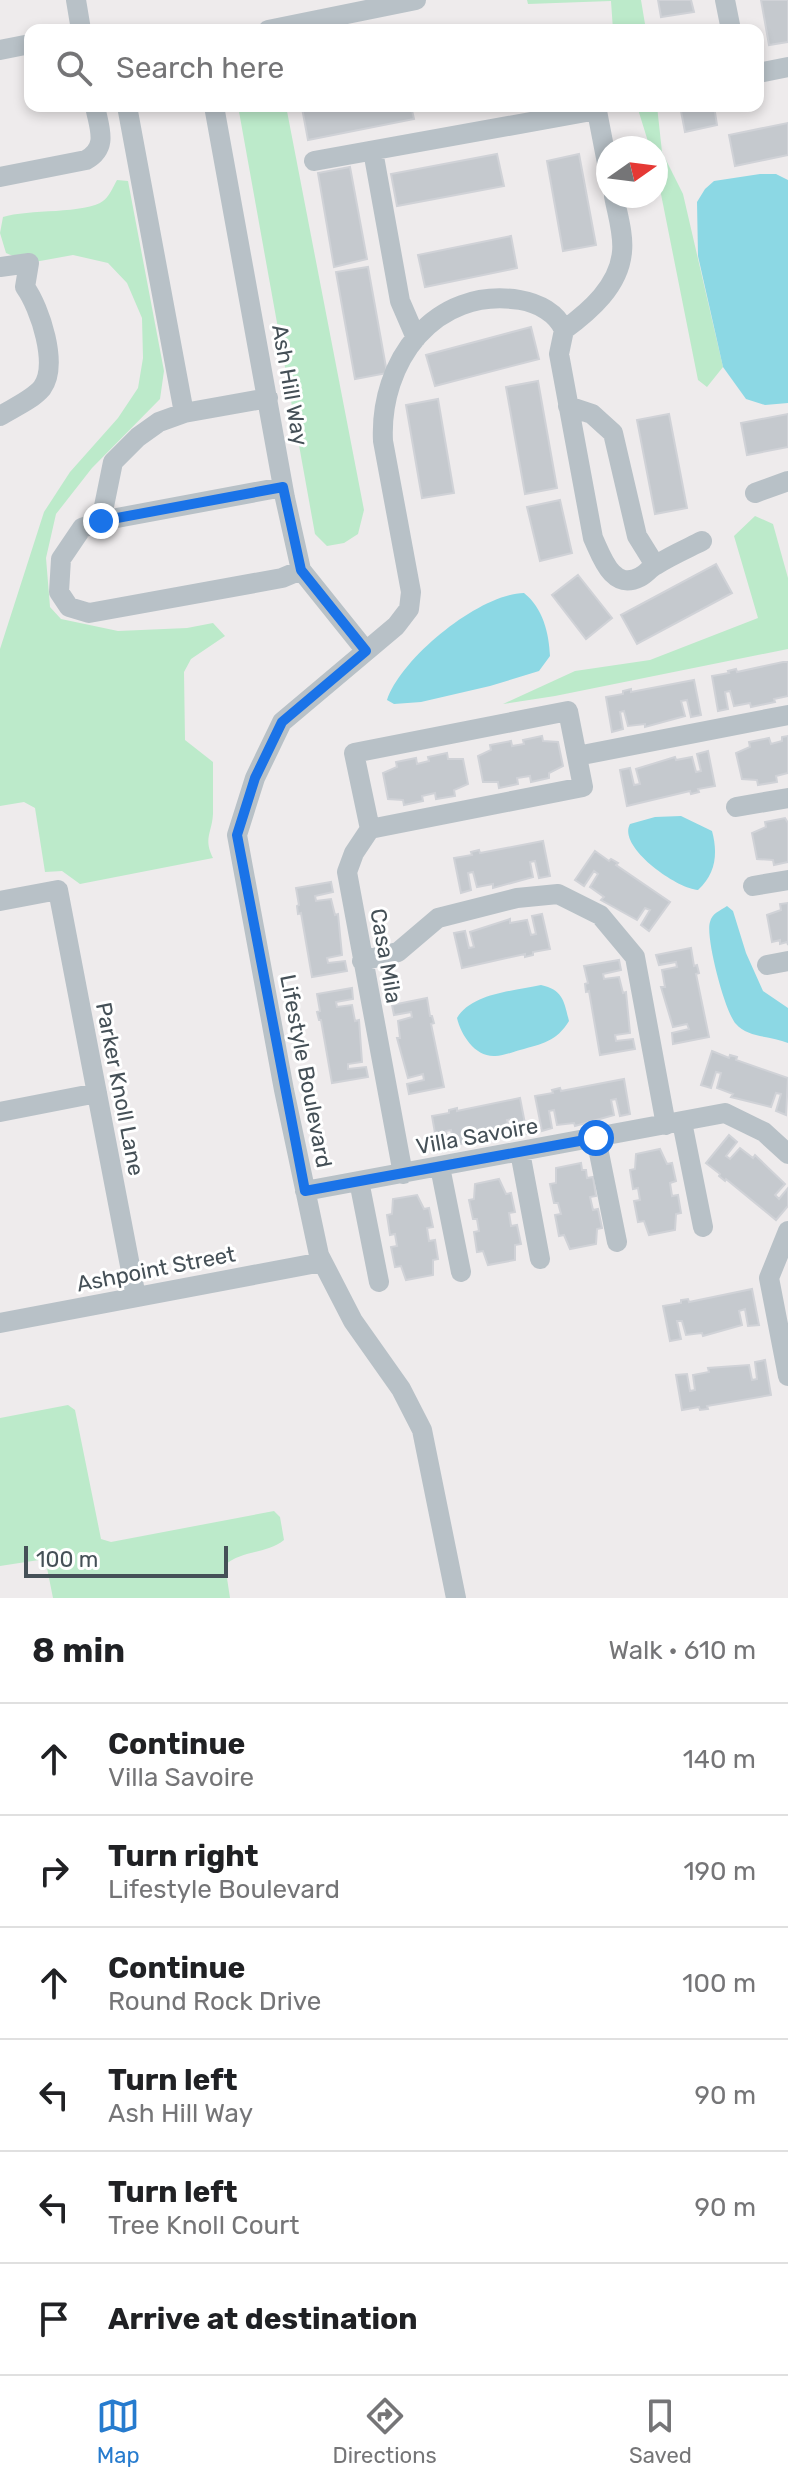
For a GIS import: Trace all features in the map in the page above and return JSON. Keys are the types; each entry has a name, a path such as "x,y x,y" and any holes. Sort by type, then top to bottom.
{"street":[{"path":"76,0 80,24"},
{"path":"298,24 416,0"},
{"path":"725,0 730,24"},
{"path":"0,50 24,45"},
{"path":"764,72 788,67"},
{"path":"0,177 86,160 95,155 101,146 96,112"},
{"path":"128,112 184,413"},
{"name":"Ash Hill Way","path":"215,112 301,570 366,651"},
{"path":"314,161 575,112"},
{"path":"597,112 602,136"},
{"path":"373,151 400,301 416,338 438,316 461,304 504,297 528,301 560,321 564,330 559,354 568,406 593,538 605,565 621,580 639,577 655,565 702,541"},
{"path":"564,330 593,308 616,273 622,252 616,208"},
{"path":"0,267 29,263 25,287 35,301 50,365 47,379 39,391 0,416"},
{"name":"Lifestyle Boulevard","path":"416,338 407,349 385,396 382,419 383,441 411,592 409,609 396,626 282,722 255,778 237,835 305,1191 322,1262 353,1321 401,1389 422,1430 456,1598"},
{"path":"268,398 184,413 159,422 138,437 113,462 92,524 61,559 59,592 69,607 89,613 282,578 301,570"},
{"path":"568,406 592,414 613,433 637,536 655,565"},
{"path":"755,493 788,481"},
{"path":"92,524 283,487"},
{"path":"568,711 577,756 583,787 370,829 354,753 568,711"},
{"path":"577,756 788,715"},
{"path":"736,807 788,798"},
{"name":"Casa Mila","path":"370,829 354,853 347,872 403,1174"},
{"path":"753,886 788,880"},
{"name":"Parker Knoll Lane","path":"0,901 58,890 136,1297"},
{"path":"362,961 398,952 438,918 517,898 558,894 600,915 635,957 674,1123 703,1227"},
{"path":"0,1112 97,1093"},
{"name":"Villa Savoire","path":"305,1191 725,1113 764,1132 788,1154"},
{"path":"596,1138 617,1242"},
{"path":"520,1152 540,1259"},
{"path":"440,1167 461,1272"},
{"path":"359,1181 379,1282"},
{"path":"788,1231 769,1278 788,1376"},
{"name":"Ashpoint Street","path":"0,1323 322,1262"}],"green space":[{"path":"527,0 641,0 645,24 613,24 611,1 528,4"},
{"path":"239,112 287,112 364,510 358,534 344,543 327,546 315,534"},
{"path":"639,112 658,112 660,136 646,136"},
{"path":"668,164 683,194 723,367 707,387 698,380 664,208 668,208"},
{"path":"117,180 128,181 164,371 160,399 92,468 56,514 46,558 50,607 61,619 118,631 187,628 213,623 225,636 191,659 184,672 185,740 213,762 213,814 208,840 213,858 80,884 62,871 45,872 35,808 24,802 0,806 0,649 44,512 70,472 118,418 138,388 143,358 142,318 127,283 108,263 73,255 29,263 6,253 0,233 3,217 95,205 107,197"},
{"path":"755,516 773,524 788,578 788,649 503,704 575,671 650,660 758,618 734,536"},
{"path":"68,1405 75,1410 101,1539 111,1542 274,1511 280,1517 284,1540 225,1565 230,1598 53,1598 47,1568 39,1560 0,1566 0,1418"}],"water":[{"path":"776,174 788,180 788,403 765,405 746,399 723,367 698,256 697,202 705,189 714,181"},
{"path":"524,593 540,613 548,639 550,656 539,671 421,702 394,704 387,700 408,666 444,631 486,604"},
{"path":"681,816 712,831 714,863 709,877 698,890 677,882 651,865 632,844 628,833 630,824 655,817"},
{"path":"727,906 733,911 746,953 763,991 788,1008 788,1043 747,1032 732,1017 717,974 709,930 713,916"},
{"path":"541,985 554,990 564,1002 569,1021 559,1033 542,1043 498,1056 481,1053 470,1044 457,1018 464,1010 494,994"}],"building":[{"path":"658,0 691,0 694,12 661,17"},
{"path":"761,0 788,0 788,42 769,45"},
{"path":"303,112 412,112 414,119 308,140"},
{"path":"681,112 715,112 717,125 685,132"},
{"path":"788,123 788,155 735,166 729,135"},
{"path":"497,154 504,186 397,206 391,174"},
{"path":"579,154 596,245 563,251 547,161"},
{"path":"350,167 367,259 334,267 318,173"},
{"path":"511,236 517,268 425,287 418,255"},
{"path":"368,267 387,373 355,379 336,272"},
{"path":"531,327 539,359 435,386 426,355"},
{"path":"538,381 557,488 525,494 506,387"},
{"path":"438,399 454,493 422,498 406,405"},
{"path":"669,414 687,508 655,514 637,420"},
{"path":"788,414 788,447 747,455 741,423"},
{"path":"560,500 572,553 540,561 527,507"},
{"path":"716,564 732,593 637,644 621,615"},
{"path":"578,575 612,618 586,639 552,595"},
{"path":"788,662 788,696 751,707 750,703 734,706 730,691 725,692 728,709 718,711 712,676"},
{"path":"694,680 701,715 691,717 687,700 681,701 685,716 645,727 645,724 628,726 624,711 620,712 623,729 612,732 606,697 631,689 631,692"},
{"path":"542,736 543,741 558,742 563,766 549,773 549,778 531,782 530,776 517,778 518,784 499,788 498,782 483,782 478,756 491,750 490,745 511,741 512,746 524,744 523,740"},
{"path":"788,736 788,773 776,776 777,782 758,785 757,780 742,779 736,753 750,747 749,742 769,738 771,744"},
{"path":"708,751 715,786 698,789 699,792 691,794 690,791 627,806 620,770 630,768 634,785 640,784 636,769 675,757 676,760 692,757 696,772 701,771 697,754"},
{"path":"447,753 448,759 463,759 468,784 454,790 455,796 436,799 435,793 422,796 423,801 404,805 403,800 388,799 383,773 397,767 396,762 416,758 417,764 429,761 428,757"},
{"path":"785,818 788,823 788,862 774,865 773,860 757,859 752,833 766,827 765,822"},
{"path":"543,841 550,876 539,878 535,861 530,862 533,877 493,888 493,884 477,887 473,872 468,873 471,890 461,893 454,858 472,855 471,852 479,850 480,853"},
{"path":"595,851 618,863 616,865 670,902 649,931 641,925 650,910 645,908 637,920 601,900 604,897 590,887 598,874 594,871 584,886 575,880"},
{"path":"331,882 333,892 315,896 316,901 331,899 335,915 338,914 342,955 327,958 328,963 345,961 347,971 312,977 301,913 298,914 296,888"},
{"path":"788,903 788,945 787,942 780,944 780,940 772,942 767,915 781,910 780,904"},
{"path":"542,914 550,949 525,957 525,954 462,968 454,933 465,931 469,948 474,947 470,932 510,919 510,923 527,920 531,935 536,934 532,916"},
{"path":"691,948 694,966 697,965 699,973 696,974 709,1037 673,1044 672,1033 689,1029 687,1024 673,1027 661,987 665,987 662,970 677,967 676,962 659,965 656,955"},
{"path":"619,960 621,970 603,974 604,979 619,977 623,993 626,992 630,1033 615,1035 616,1041 633,1039 635,1049 600,1055 589,991 586,992 585,984 588,983 584,966"},
{"path":"352,988 353,999 336,1002 337,1007 352,1005 355,1021 359,1020 362,1062 348,1064 348,1069 366,1067 368,1077 332,1083 317,1012 320,1011 317,994"},
{"path":"427,998 444,1087 409,1094 407,1084 424,1080 423,1074 408,1078 397,1038 400,1038 398,1021 412,1017 411,1012 394,1015 392,1005"},
{"path":"712,1051 729,1058 730,1055 737,1057 736,1060 788,1078 786,1115 776,1111 781,1094 776,1093 771,1107 731,1097 733,1094 717,1088 721,1073 716,1072 711,1088 701,1085"},
{"path":"624,1079 630,1114 620,1116 616,1099 611,1100 614,1115 575,1126 574,1123 557,1125 554,1110 549,1111 552,1128 542,1131 535,1096 553,1093 552,1090 560,1088 561,1091"},
{"path":"520,1098 527,1134 517,1136 513,1119 507,1120 511,1135 471,1146 471,1142 454,1145 451,1130 446,1131 449,1148 438,1150 432,1116 457,1108 457,1111"},
{"path":"729,1135 737,1142 726,1156 730,1159 740,1148 753,1158 755,1155 785,1184 775,1195 779,1199 788,1188 788,1206 776,1220 706,1163"},
{"path":"660,1149 667,1164 672,1163 676,1181 670,1183 672,1196 678,1195 681,1213 676,1214 675,1230 649,1235 644,1221 638,1222 634,1201 640,1200 638,1188 633,1189 630,1170 635,1169 636,1154"},
{"path":"581,1163 587,1178 593,1177 596,1196 590,1197 593,1210 598,1209 602,1228 597,1229 596,1244 570,1249 564,1235 559,1236 555,1215 561,1214 558,1203 554,1203 550,1184 556,1183 556,1168"},
{"path":"499,1179 506,1194 511,1193 515,1212 509,1213 511,1226 517,1225 521,1244 515,1245 515,1260 488,1265 483,1251 477,1252 474,1232 479,1231 469,1200 474,1199 475,1184"},
{"path":"417,1195 424,1209 429,1208 433,1227 427,1228 429,1241 435,1240 438,1259 433,1260 433,1275 406,1280 401,1266 395,1267 391,1247 397,1246 395,1234 390,1235 387,1215 392,1214 393,1199"},
{"path":"752,1289 759,1325 748,1326 745,1309 739,1311 742,1325 703,1336 702,1333 686,1335 682,1321 677,1321 681,1339 670,1341 663,1306 681,1303 681,1300 688,1299 689,1302"},
{"path":"765,1360 771,1395 707,1406 708,1409 682,1410 676,1375 687,1374 690,1391 695,1390 693,1375 709,1372 708,1368 749,1365 752,1380 757,1379 755,1362"}],"route":[{"path":"101,521 283,487 301,570 366,651 282,722 255,778 237,835 305,1191 596,1138"}]}
